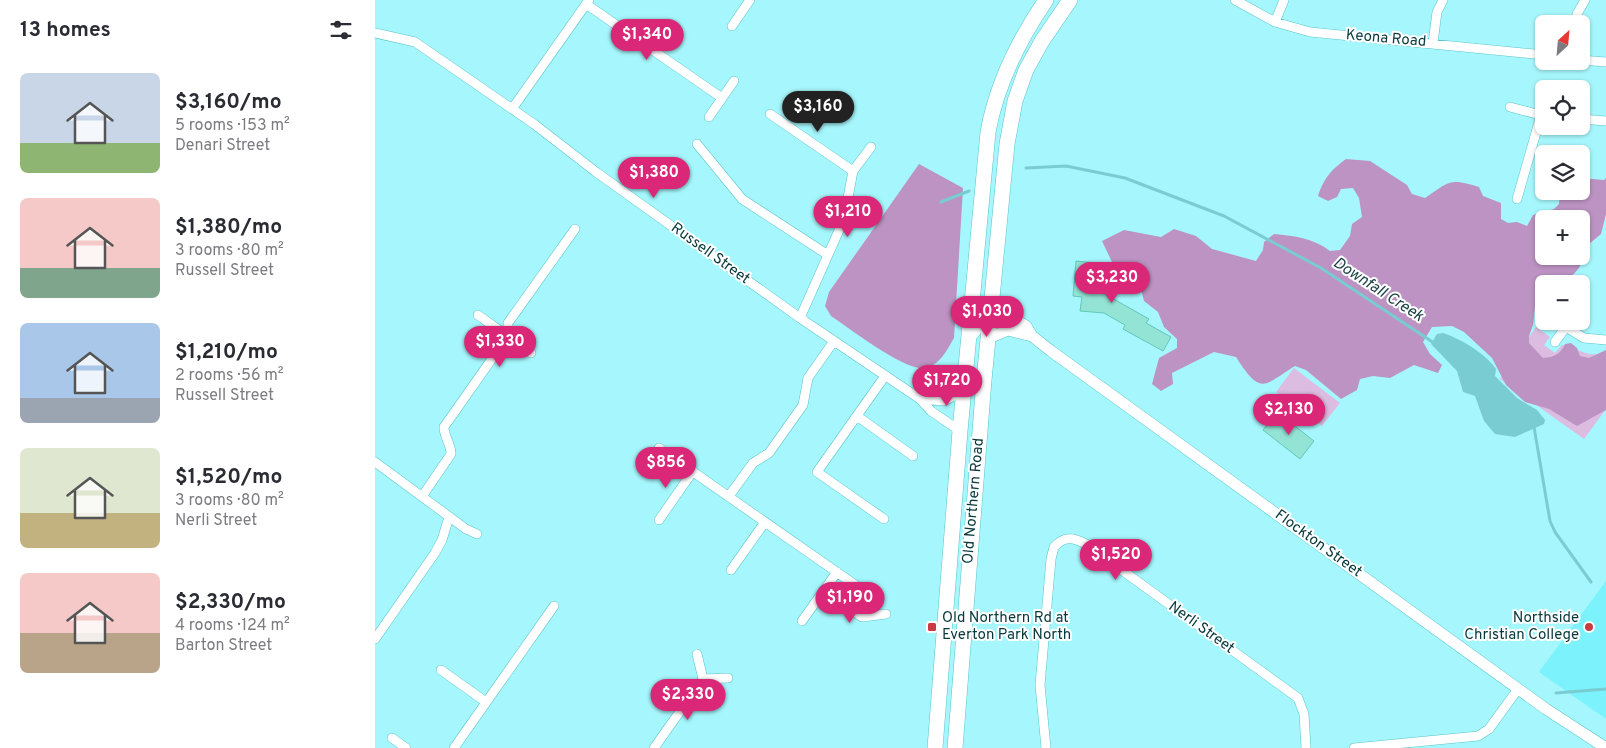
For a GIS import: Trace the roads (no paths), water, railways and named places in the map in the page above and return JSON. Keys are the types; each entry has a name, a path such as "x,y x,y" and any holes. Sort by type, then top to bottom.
{"highway":[{"name":"Old Northern Road","path":"935,748 985,150 992,113 1010,59 1046,0"},
{"name":"Old Northern Road","path":"952,745 1007,144 1015,101 1034,55 1070,0"}],"street":[{"path":"732,26 750,0"},
{"name":"Keona Road","path":"1235,0 1275,22 1310,32 1433,43 1535,55"},
{"path":"1275,22 1284,0"},
{"path":"1433,43 1437,12 1443,0"},
{"path":"1577,15 1585,0"},
{"path":"512,109 587,2 722,98"},
{"name":"Russell Street","path":"375,33 415,42 512,109 800,318 920,399 931,411 960,431"},
{"path":"1590,61 1606,62"},
{"path":"709,117 734,81"},
{"path":"1510,106 1535,114"},
{"path":"769,114 853,171"},
{"path":"1590,120 1606,121"},
{"path":"1517,199 1537,135"},
{"path":"697,144 742,199 828,255"},
{"path":"800,318 844,218 853,171 871,147"},
{"path":"423,495 451,454 451,448 444,434 444,427 507,336 508,323 575,228"},
{"path":"478,316 531,353"},
{"name":"Flockton Street","path":"991,318 1001,316 1014,318 1026,326 1032,336"},
{"path":"968,340 981,324 991,318"},
{"name":"Flockton Street","path":"989,338 1008,330 1032,336 1518,689 1606,748"},
{"path":"1555,342 1560,330"},
{"path":"1571,330 1584,338 1606,340"},
{"path":"729,496 753,463 772,450 803,405 808,378 834,341"},
{"path":"883,519 817,472 885,376"},
{"path":"920,399 943,401 964,391"},
{"path":"857,416 913,456"},
{"path":"659,448 861,589"},
{"path":"375,462 423,495 449,517 477,534"},
{"path":"659,520 693,471"},
{"path":"375,639 378,629 435,553 442,540 449,517"},
{"path":"731,570 765,522"},
{"name":"Nerli Street","path":"1046,748 1040,685 1051,559 1054,547 1068,538 1073,538 1086,544 1298,698 1304,714 1306,748"},
{"path":"802,621 837,572"},
{"path":"823,591 862,617 887,614"},
{"path":"454,748 554,606"},
{"path":"654,748 703,679 697,654"},
{"path":"441,670 486,702"},
{"path":"703,679 729,678"},
{"path":"1354,748 1428,744 1481,735 1489,729 1518,689"},
{"path":"392,738 406,748"}],"waterway":[{"name":"Downfall Creek","path":"1026,168 1066,166 1125,178 1224,216 1321,268 1434,343"},
{"path":"941,202 969,191"},
{"name":"Downfall Creek","path":"1534,427 1550,521 1555,532 1591,582"},
{"path":"1556,693 1606,689"}],"place":[{"name":"Old Northern Rd at Everton Park North","path":"932,627"},
{"name":"Northside Christian College","path":"1589,627"}]}
